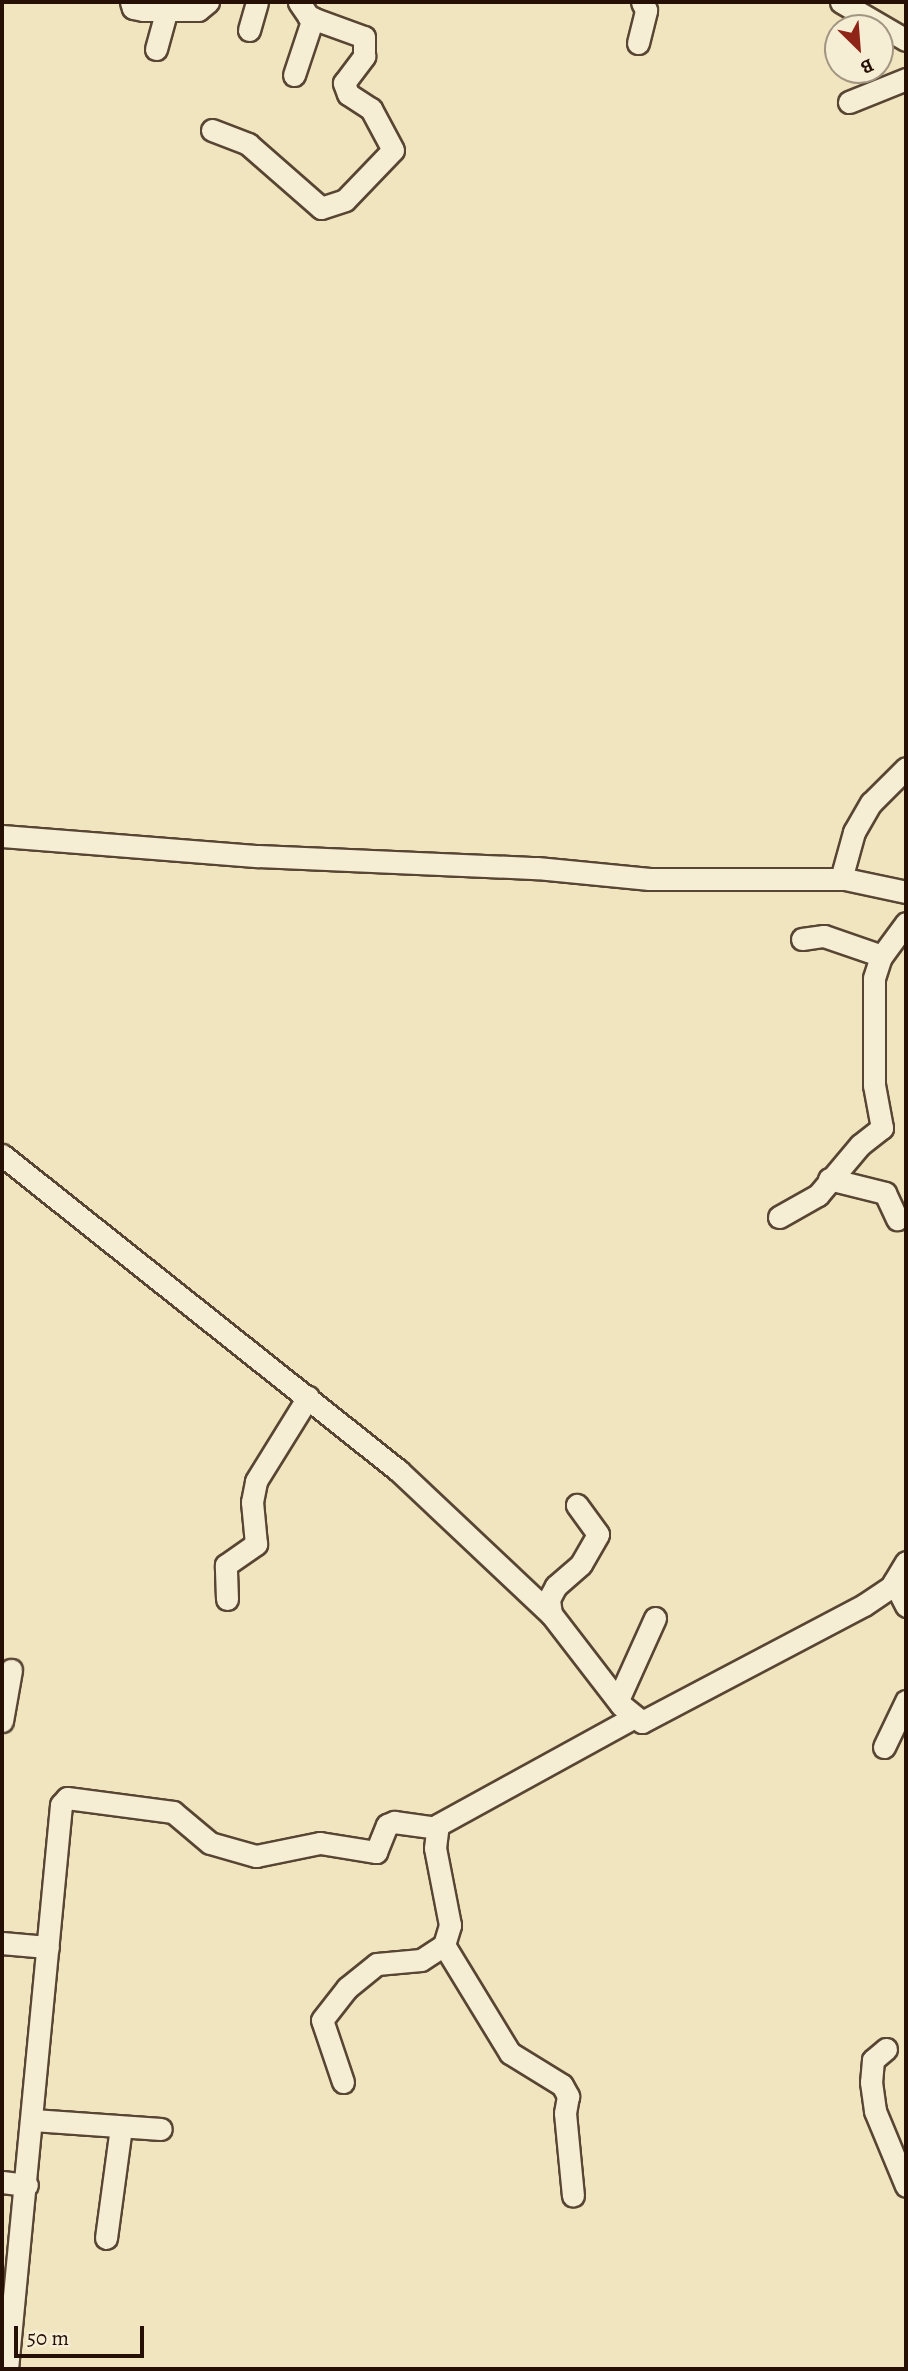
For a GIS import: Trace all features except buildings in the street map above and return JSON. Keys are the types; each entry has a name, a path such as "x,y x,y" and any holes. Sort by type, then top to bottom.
{"street":[{"path":"131,2 133,8 143,10 198,10 208,2"},
{"path":"249,30 257,2"},
{"path":"638,43 646,10 642,2"},
{"path":"842,2 906,40"},
{"path":"156,49 167,9"},
{"path":"212,130 248,144 321,208 345,200 382,165 393,150 371,109 348,94 344,83 364,56 364,37 306,10 293,75"},
{"path":"849,102 906,79"},
{"path":"841,879 854,832 871,803 906,768"},
{"path":"2,836 258,856 537,868 649,878 841,879 906,892"},
{"path":"779,1217 818,1195 829,1179 882,1128 874,1085 874,978 882,956 906,923"},
{"path":"802,939 824,936 882,956"},
{"path":"2,1155 399,1471 551,1614 633,1718 642,1723 689,1702 864,1605 894,1582 906,1562"},
{"path":"829,1179 885,1193 898,1219"},
{"path":"227,1599 226,1565 256,1544 252,1502 256,1481 308,1397"},
{"path":"551,1614 550,1599 556,1586 581,1564 598,1534 578,1505"},
{"path":"894,1582 906,1606"},
{"path":"618,1700 655,1618"},
{"path":"2,1721 11,1670"},
{"path":"884,1747 906,1701"},
{"path":"343,2082 322,2020 347,1988 377,1964 421,1960 444,1945 450,1925 435,1849 437,1828 451,1814 633,1718"},
{"path":"6,2358 27,2185 61,1805 72,1795 173,1812 211,1843 256,1856 320,1843 376,1852 387,1825 394,1822 437,1828"},
{"path":"2,1943 48,1947"},
{"path":"444,1945 510,2053 562,2085 568,2096 565,2113 573,2196"},
{"path":"886,2049 873,2060 871,2082 879,2122 906,2186"},
{"path":"33,2120 161,2129"},
{"path":"106,2238 121,2127"},
{"path":"2,2182 27,2185"}]}
